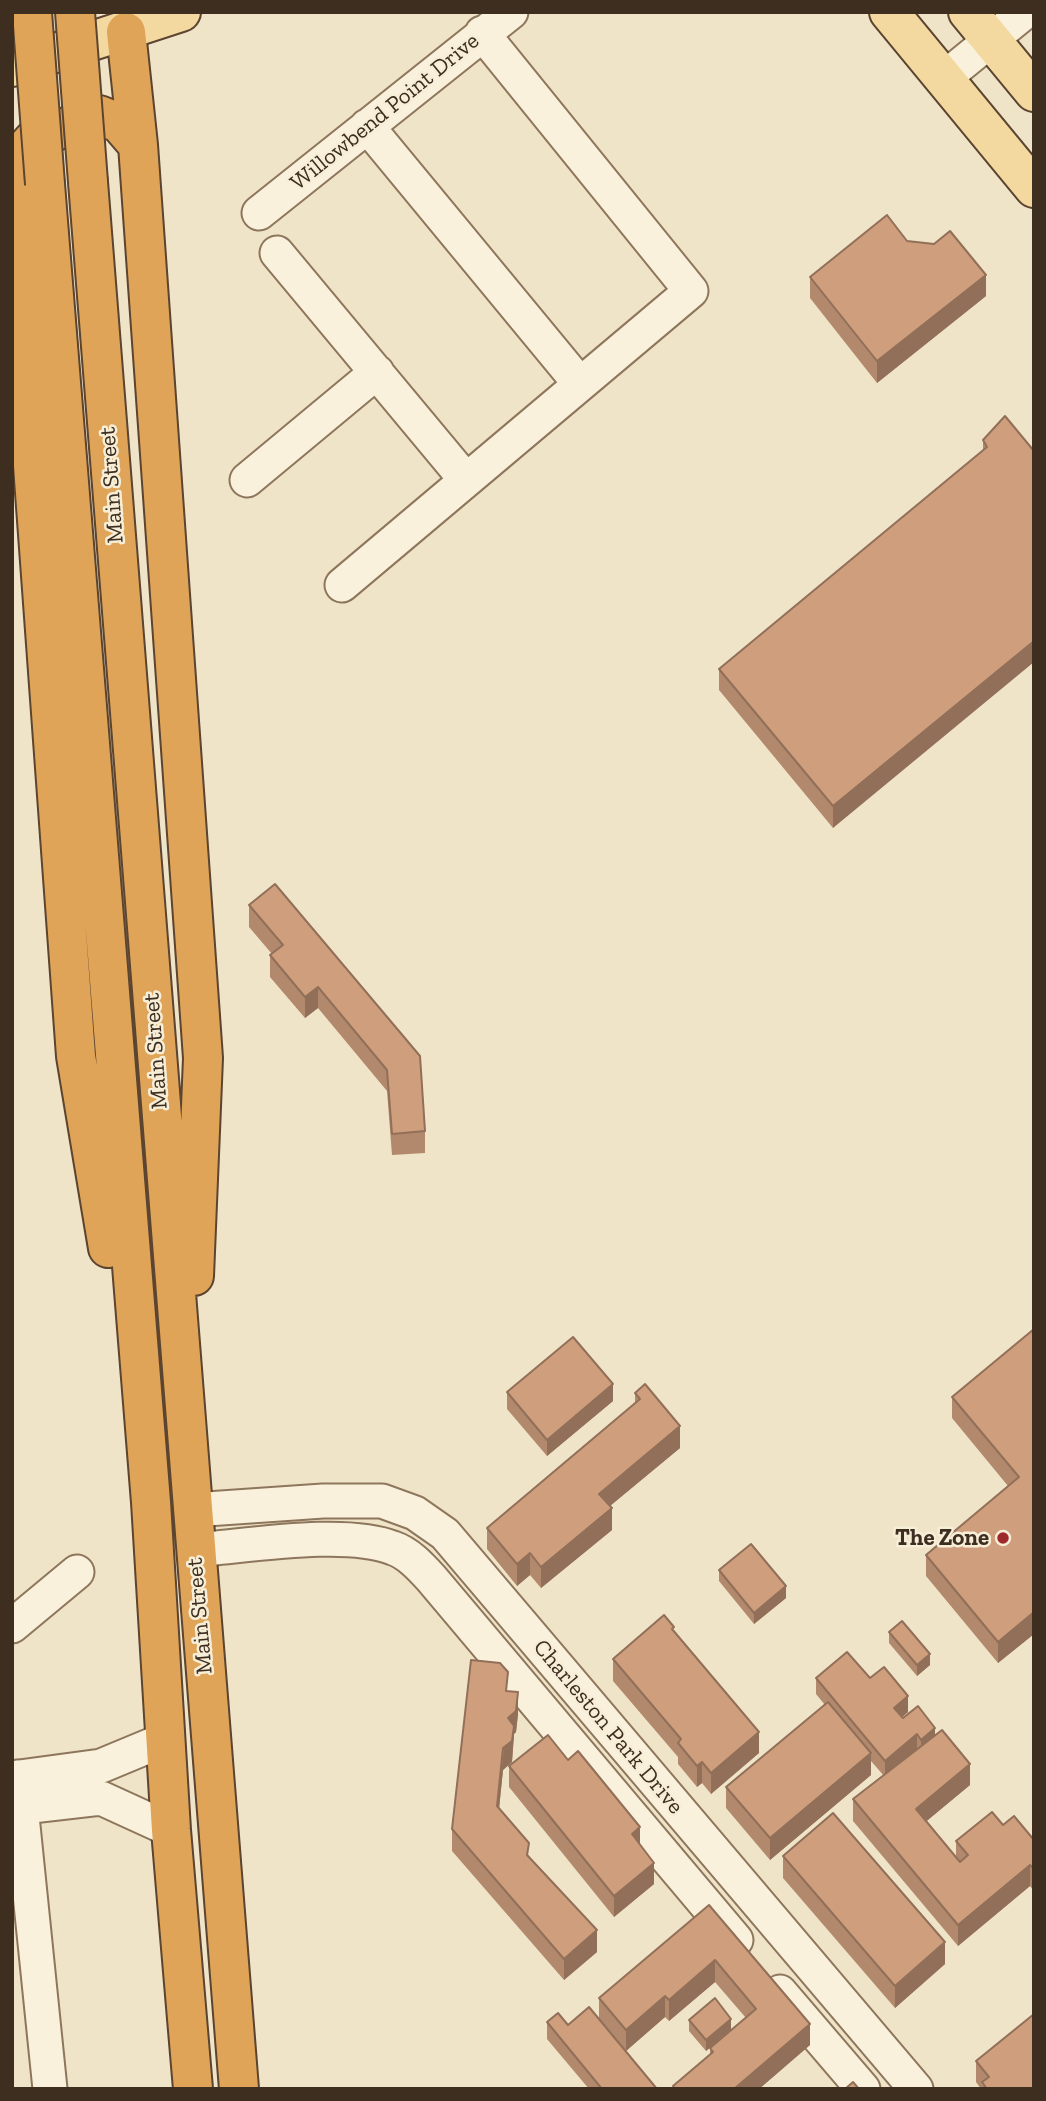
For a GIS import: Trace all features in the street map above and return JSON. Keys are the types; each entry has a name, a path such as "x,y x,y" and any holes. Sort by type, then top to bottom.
{"highway":[{"name":"Main Street","path":"32,12 29,180 151,1502 171,1830 194,2089"},
{"name":"Main Street","path":"75,12 239,2089"},
{"path":"126,22 138,145 203,1058 187,1454"},
{"path":"12,164 34,139 99,115 119,123 138,145"}],"main road":[{"path":"12,67 126,22 181,12"},
{"path":"889,12 1034,188"},
{"path":"980,26 1034,92"}],"street":[{"name":"Willowbend Point Drive","path":"259,213 511,12"},
{"path":"943,79 980,26 1025,12"},
{"path":"342,585 691,291 482,33"},
{"path":"367,126 580,384"},
{"path":"277,253 466,480"},
{"path":"247,480 377,372"},
{"name":"Charleston Park Drive","path":"192,1510 323,1501 382,1502 415,1513 445,1534 916,2089"},
{"name":"Charleston Park Drive","path":"195,1550 330,1540 372,1541 396,1549 420,1566 863,2089"},
{"path":"12,1626 77,1572"},
{"path":"462,1614 492,1589"},
{"path":"80,1784 101,1766 166,1739"},
{"path":"50,2089 18,1787 80,1784 101,1797 171,1830"},
{"path":"694,1891 724,1866"}],"building":[{"path":"887,215 907,241 934,244 950,231 986,275 877,361 810,277"},
{"path":"1005,416 1034,451 1034,641 833,806 719,669 987,447 983,440"},
{"path":"275,884 420,1056 425,1131 392,1134 387,1070 318,987 305,997 270,955 283,945 249,905"},
{"name":"The Zone","path":"1034,1329 1034,1612 998,1642 926,1555 1019,1477 952,1397"},
{"path":"573,1337 613,1384 547,1440 507,1392"},
{"path":"645,1384 680,1426 599,1494 612,1508 541,1567 530,1553 517,1564 487,1528 640,1399 635,1393"},
{"path":"751,1544 786,1586 754,1613 719,1570"},
{"path":"664,1615 674,1627 672,1629 759,1732 711,1773 702,1762 697,1766 678,1743 681,1739 613,1659"},
{"path":"902,1621 930,1654 917,1665 889,1632"},
{"path":"847,1652 870,1678 884,1667 908,1696 894,1708 903,1718 918,1706 935,1728 921,1740 917,1734 885,1761 816,1678"},
{"path":"471,1660 500,1663 508,1672 506,1691 518,1692 516,1711 508,1718 514,1726 512,1741 503,1748 497,1806 529,1843 527,1855 597,1930 564,1959 452,1829"},
{"path":"828,1702 871,1753 770,1838 726,1787"},
{"path":"942,1730 970,1764 916,1809 960,1862 968,1855 956,1841 992,1812 1003,1825 1014,1816 1034,1840 1034,1869 1030,1865 958,1925 853,1799"},
{"path":"548,1735 568,1760 578,1751 640,1827 632,1834 654,1863 614,1896 509,1766"},
{"path":"833,1813 945,1942 895,1986 783,1856"},
{"path":"709,1905 810,2024 734,2089 675,2089 673,2086 713,2052 710,2048 756,2009 715,1960 669,2000 665,1996 626,2030 599,1998"},
{"path":"715,1998 731,2019 706,2040 689,2020"},
{"path":"589,2007 657,2089 602,2089 547,2022 558,2013 568,2025"},
{"path":"1034,2014 1034,2089 987,2089 982,2082 989,2077 976,2061"},
{"path":"853,2082 859,2089 845,2089"}],"place":[{"name":"The Zone","path":"1003,1538"}]}
